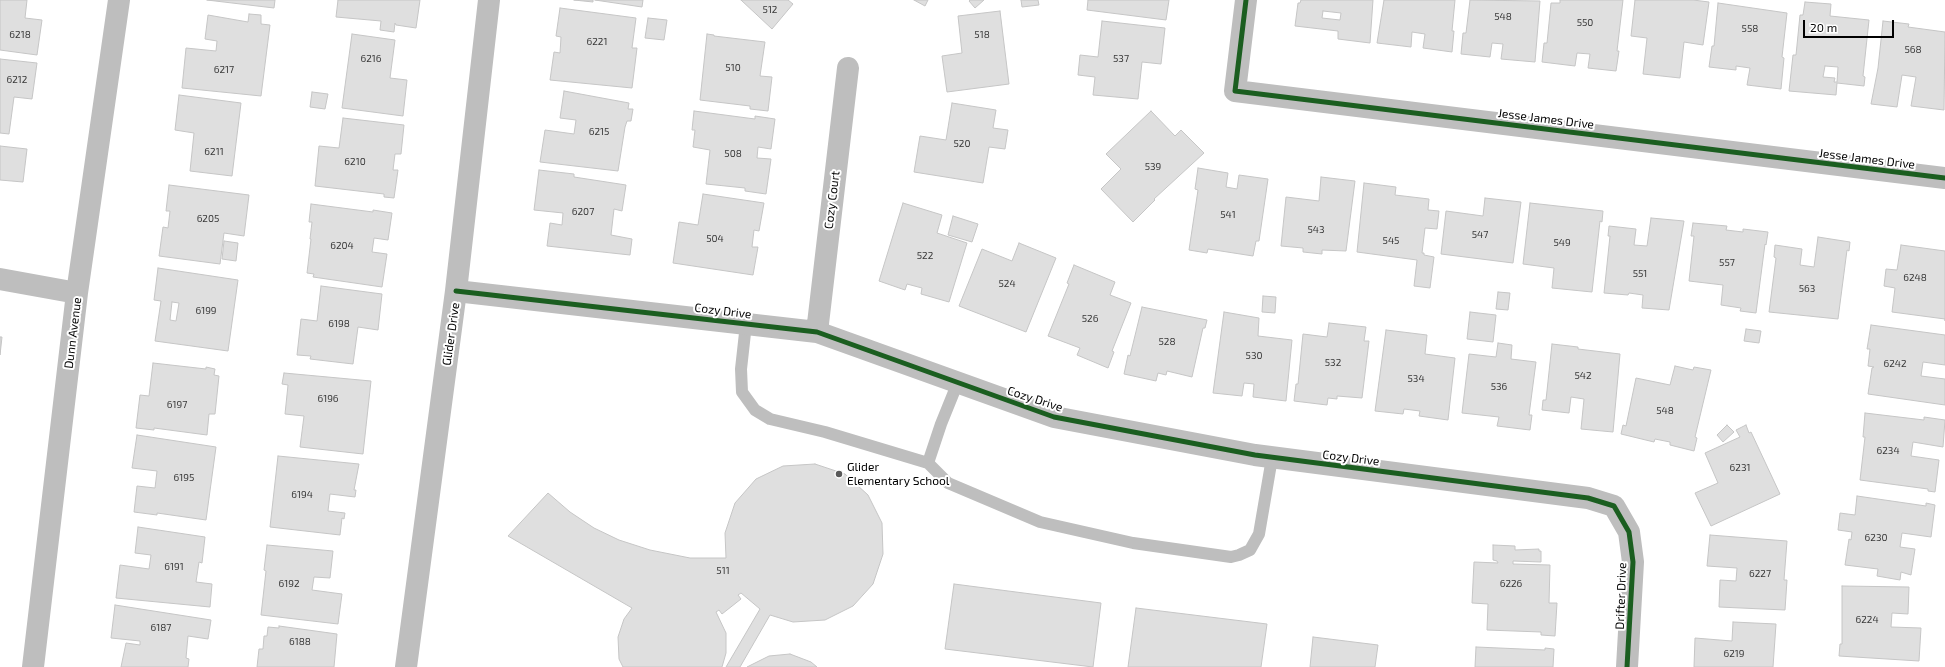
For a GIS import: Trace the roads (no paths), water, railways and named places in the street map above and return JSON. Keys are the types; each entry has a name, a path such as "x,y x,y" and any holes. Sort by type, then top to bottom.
{"street":[{"name":"Dunn Avenue","path":"33,667 77,293 119,0"},
{"name":"Glider Drive","path":"406,667 456,291 489,0"},
{"name":"Jesse James Drive","path":"1246,0 1235,91 1945,178"},
{"name":"Cozy Court","path":"817,332 848,68"},
{"path":"0,279 77,293"},
{"name":"Cozy Drive","path":"456,291 817,332 1054,417 1272,458 1588,498 1614,506"},
{"name":"Drifter Drive","path":"1614,506 1629,532 1633,562 1628,667"}],"lane":[{"path":"746,324 741,369 742,392 755,410 770,419 825,432 928,463 948,483 1040,522 1133,544 1231,557 1250,550 1259,534 1272,458"},
{"path":"928,463 941,424 958,382"}],"place":[{"name":"Glider Elementary School","path":"839,474"}]}
